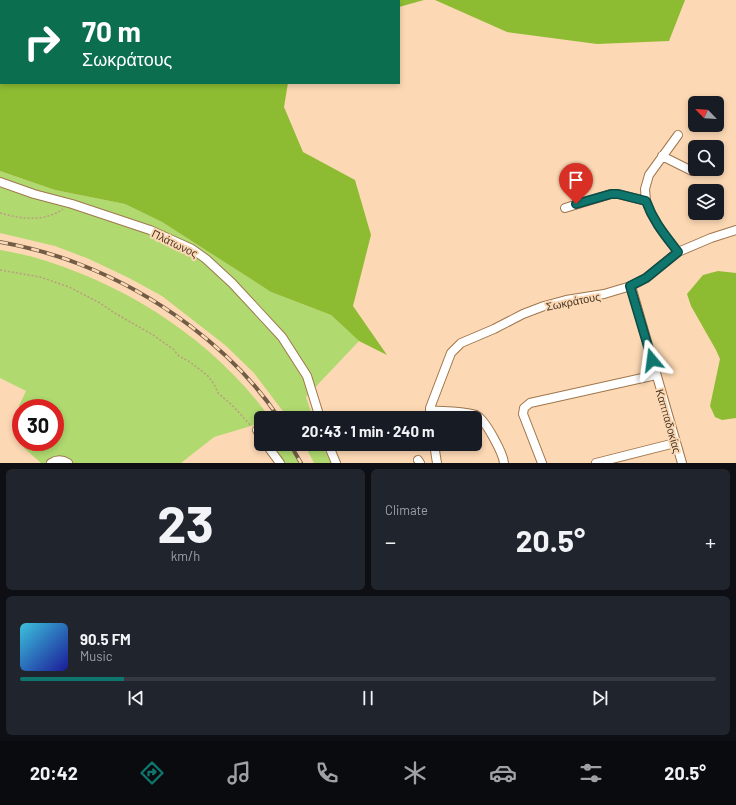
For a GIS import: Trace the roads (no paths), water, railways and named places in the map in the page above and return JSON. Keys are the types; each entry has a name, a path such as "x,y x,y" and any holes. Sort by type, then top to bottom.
{"street":[{"path":"678,135 649,175 645,189 646,201 650,214 678,252"},
{"path":"662,156 688,169"},
{"name":"Πλάτωνος","path":"0,182 150,230 192,249 206,259 232,283 282,337 307,376 318,411"},
{"path":"565,208 611,194 618,194 646,201"},
{"name":"Σωκράτους","path":"431,411 451,353 461,343 523,314 544,306 566,300 604,294 630,286 646,278 678,252 711,238 736,230"},
{"name":"Καππαδοκίας","path":"630,286 682,463"},
{"path":"542,463 523,414 524,408 530,403 656,375"},
{"path":"482,420 501,453 504,463"},
{"path":"596,463 675,443"},
{"path":"271,451 280,463"},
{"path":"331,451 336,463"},
{"path":"435,451 437,463"},
{"path":"51,463 55,460 68,463"}],"railway":[{"path":"0,242 40,251 79,264 108,276 164,307 216,347 239,369 274,411"},
{"path":"294,451 301,463"}]}
